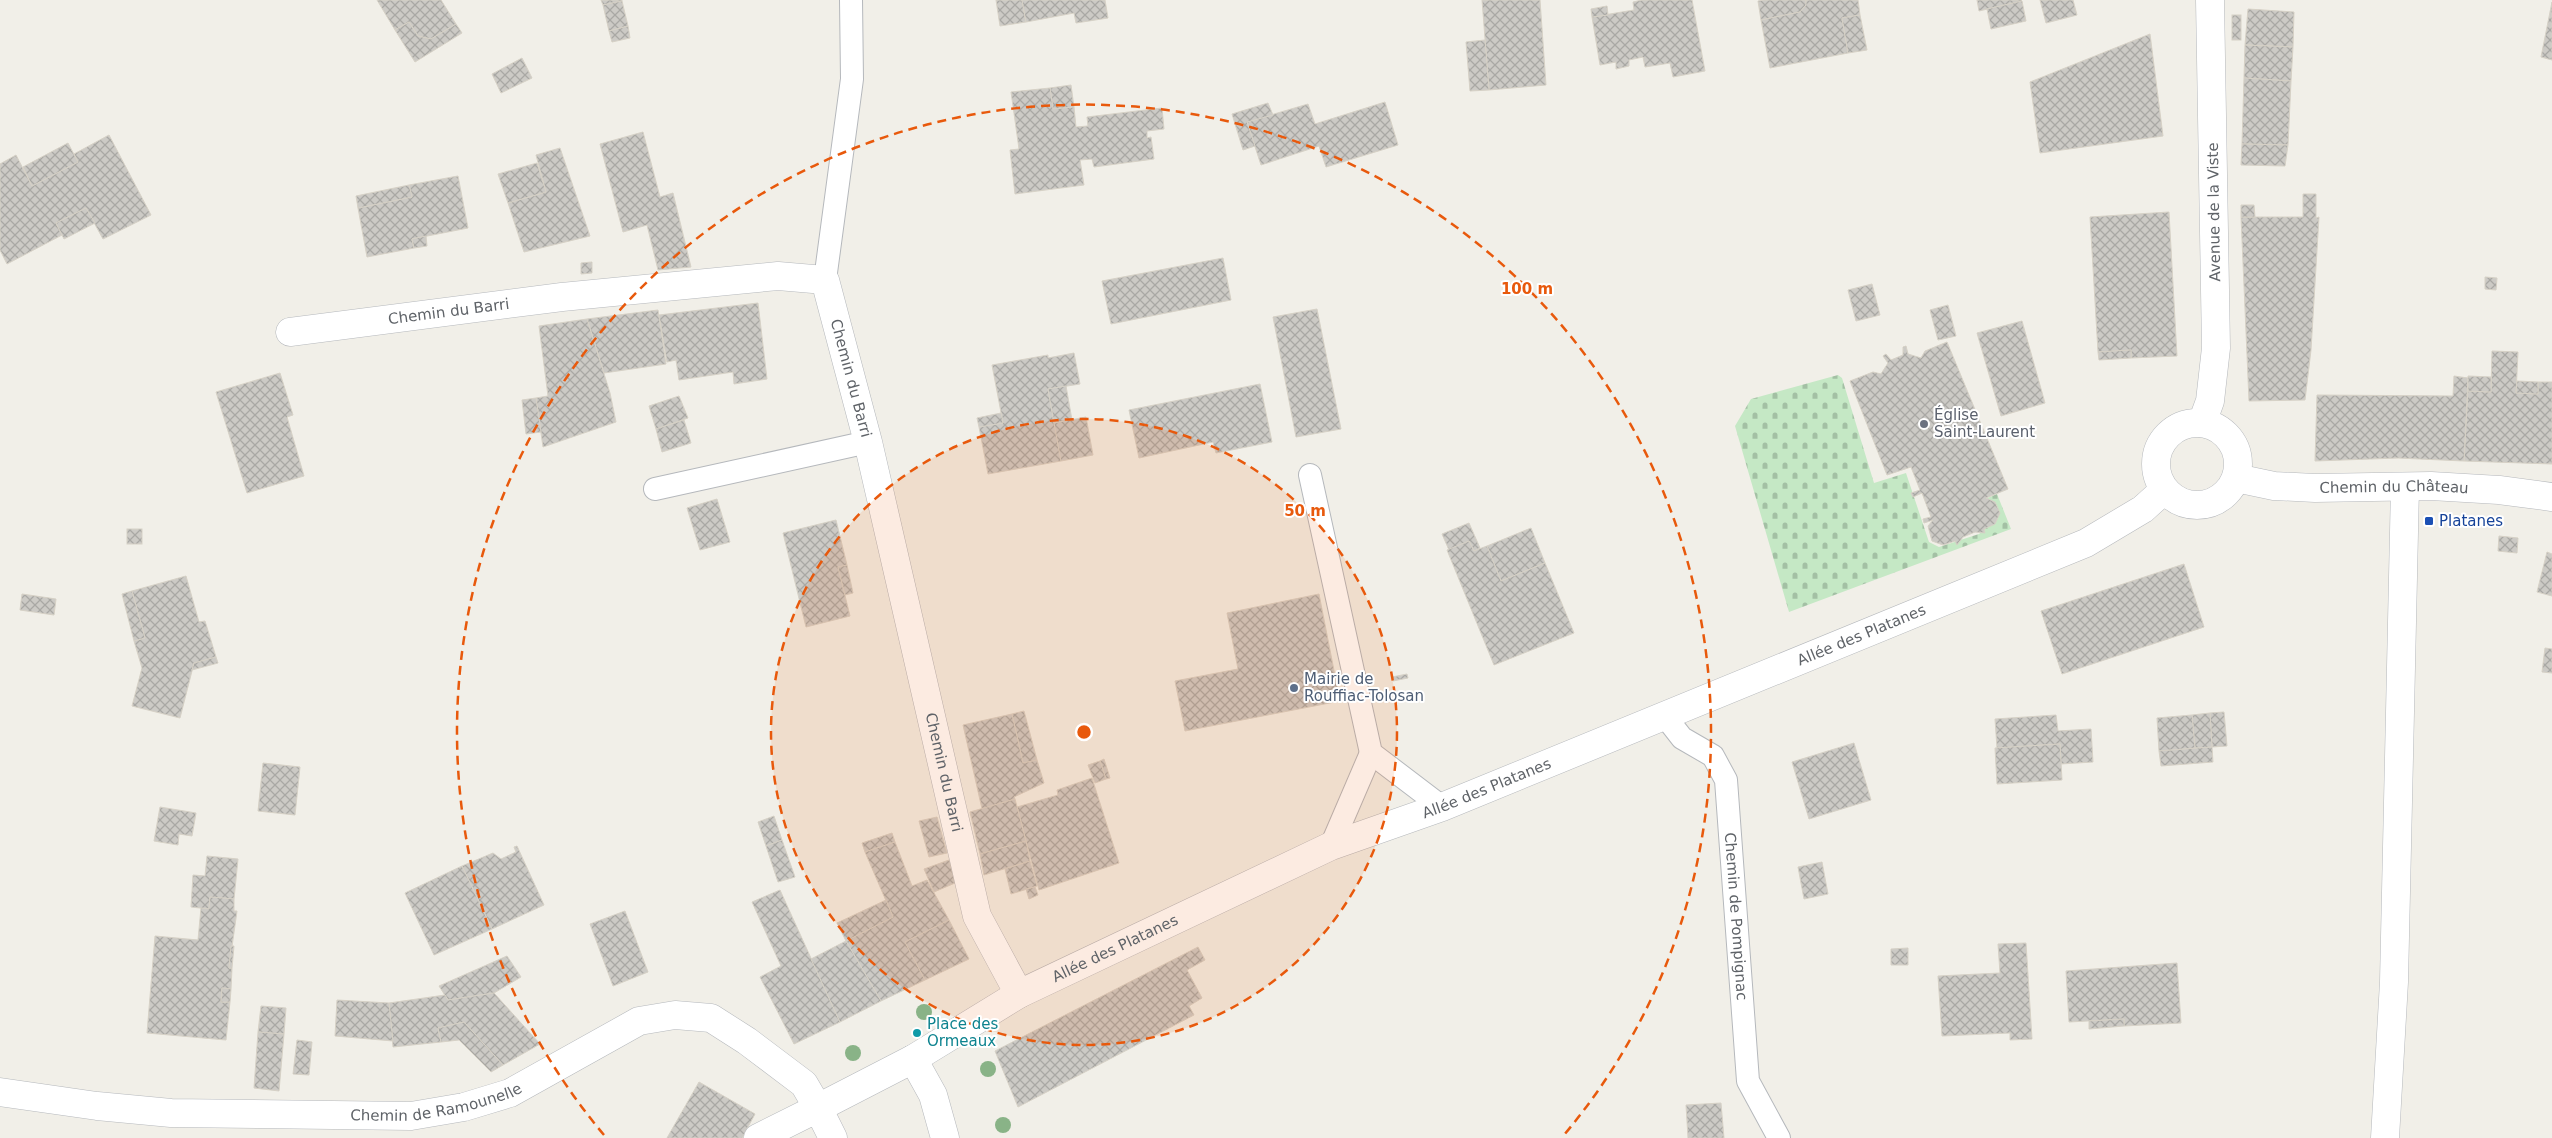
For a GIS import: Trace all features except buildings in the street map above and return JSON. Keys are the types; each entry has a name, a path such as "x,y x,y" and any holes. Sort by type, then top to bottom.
{"street":[{"name":"Avenue de la Viste","path":"2202,423 2210,402 2216,348 2210,0"},
{"name":"Chemin du Barri","path":"290,332 572,296 778,276 825,280 868,442 977,916 1018,994"},
{"path":"2202,423 2216,428 2228,436 2236,449 2239,463 2236,478 2230,491 2218,501 2204,506 2189,505 2175,500 2164,490 2158,479 2155,467 2156,455 2160,444 2178,427 2202,423"},
{"name":"Chemin du Château","path":"2236,478 2274,486 2499,490 2552,497"},
{"path":"2385,1138 2394,982 2405,487"},
{"name":"Allée des Platanes","path":"758,1138 913,1059 1018,994 1331,846 1442,807 1664,714 2086,543 2143,509 2164,490"},
{"name":"Chemin de Ramounelle","path":"0,1092 98,1106 171,1113 411,1116 464,1107 510,1093 639,1021 675,1014 711,1018 747,1041 804,1084 818,1108"},
{"path":"913,1059 933,1095 945,1138"},
{"path":"818,1108 833,1138"}],"lane":[{"path":"825,280 852,79 851,0"},
{"path":"655,489 868,442"},
{"path":"1310,475 1371,753 1331,846"},
{"name":"Chemin de Pompignac","path":"1664,714 1682,738 1713,756 1726,780 1748,1082 1779,1138"},
{"path":"1371,753 1442,807"}],"green space":[{"path":"1838,375 1842,378 1874,483 1906,473 1929,542 1939,547 1979,534 1984,529 1983,500 1997,494 2011,529 1789,612 1735,426 1751,399"}],"place":[{"name":"Église Saint-Laurent","path":"1924,424"},
{"name":"Platanes","path":"2429,521"},
{"name":"Mairie de Rouffiac-Tolosan","path":"1294,688"},
{"name":"Place des Ormeaux","path":"917,1033"}]}
